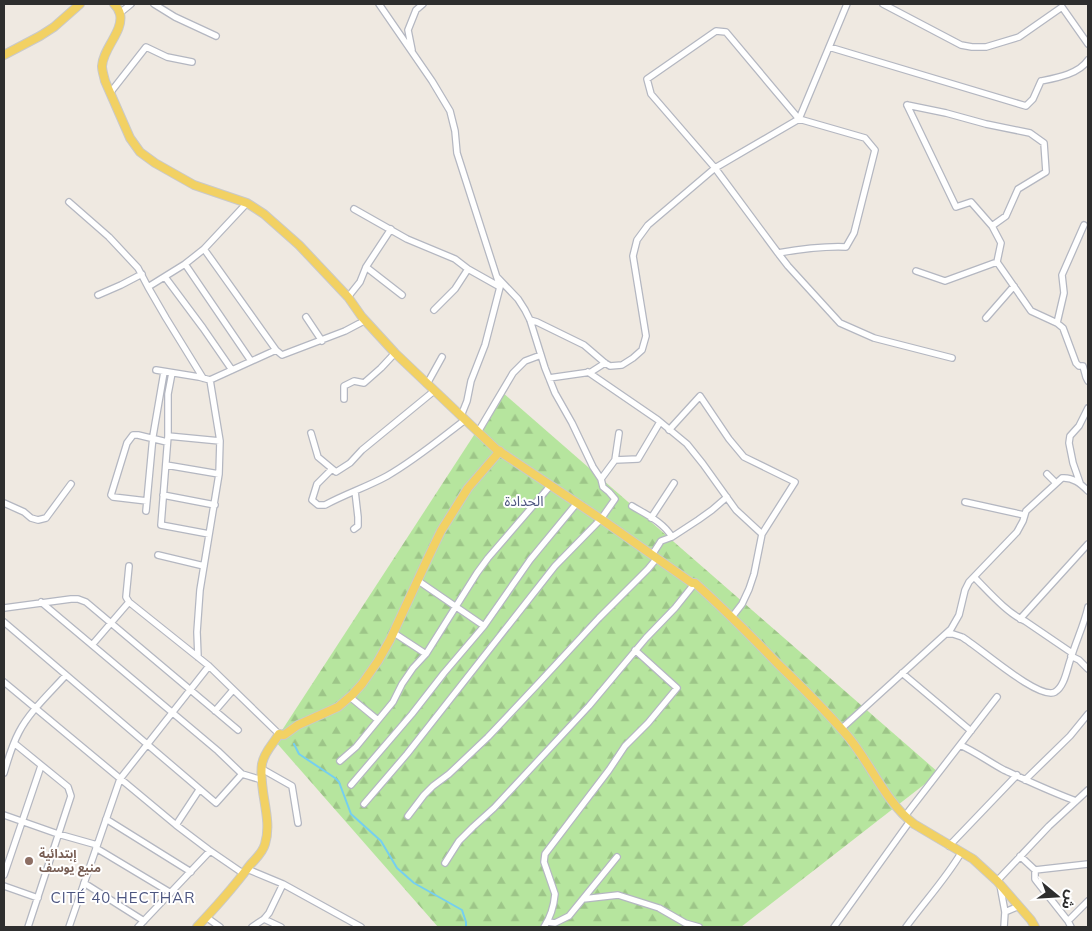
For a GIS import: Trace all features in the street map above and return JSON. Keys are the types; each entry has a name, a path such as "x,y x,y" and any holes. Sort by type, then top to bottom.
{"main road":[{"path":"4,55 54,27 80,4"},
{"path":"114,4 120,13 119,29 106,53 102,66 110,93 133,144 140,152 194,185 247,203 264,214 299,245 348,297 362,317 395,353 500,451 692,583 695,583 732,617 847,735 884,790 908,818 949,846 973,859 998,882 1035,927"},
{"path":"197,927 263,850 267,832 262,769 265,757 279,734 284,735 298,726 338,707 357,691 378,661 394,632 441,531 462,497 500,451"}],"street":[{"path":"120,13 131,4"},
{"path":"154,4 175,17 216,36"},
{"path":"332,470 316,484 312,500 318,505 325,505 374,483 404,466 463,418 471,381 485,345 500,287 458,153 450,111 413,52 379,4"},
{"path":"413,52 408,30 416,10 423,4"},
{"path":"530,320 584,345 605,364 610,366 622,365 642,350 646,336 633,256 637,240 648,225 715,168 799,119 847,4"},
{"path":"883,4 961,45 972,47 986,47 1018,37 1062,7 1088,44"},
{"path":"778,253 828,246 846,248 854,233 875,150 865,138 799,119 726,32 716,31 648,79 650,94 715,168 778,253 788,266 840,323 874,338 952,358"},
{"path":"829,47 1026,106 1033,99 1041,81 1067,75 1086,64 1088,60"},
{"path":"110,93 146,48 168,57 192,62"},
{"path":"992,226 1006,216 1018,189 1046,172 1044,143 1030,133 907,105 956,207 971,202 992,226 1001,243 997,262 1031,310 1057,322 1063,328 1072,356 1079,366 1083,366 1088,381"},
{"path":"69,202 109,236 138,268 203,378"},
{"path":"148,287 204,250 247,203"},
{"path":"354,209 407,239 455,259 468,269 500,287"},
{"path":"1057,322 1064,293 1062,275 1084,225"},
{"path":"348,297 360,282 366,267 391,229"},
{"path":"204,250 276,350 282,355 322,341 362,322 362,317"},
{"path":"916,271 945,281 997,262"},
{"path":"185,264 251,361"},
{"path":"366,267 402,295"},
{"path":"434,310 455,289 468,269"},
{"path":"98,295 142,274"},
{"path":"165,276 232,370"},
{"path":"364,804 407,754 555,566 601,519 615,499 603,487 601,479 593,467 572,422 555,393 530,320 518,300 497,277"},
{"path":"986,318 1014,286"},
{"path":"306,317 322,341"},
{"path":"156,370 210,380 276,350"},
{"path":"344,399 344,386 354,380 364,383 395,353"},
{"path":"478,432 513,373 526,361 541,355"},
{"path":"427,384 442,357"},
{"path":"1082,366 1088,362"},
{"path":"549,378 591,372 605,364"},
{"path":"146,511 152,438 164,372"},
{"path":"588,372 660,422 693,451 739,513 762,534"},
{"path":"172,373 168,394 166,464 161,525 209,534"},
{"path":"198,657 197,632 200,590 214,504 220,441 210,380"},
{"path":"311,433 318,457 336,472 350,463 362,450 434,391"},
{"path":"670,430 700,396 729,439 744,457 795,482 762,534 754,574 749,588 742,604 732,617"},
{"path":"1080,483 1073,463 1069,442 1070,436 1079,426 1088,408"},
{"path":"615,460 638,459 660,422"},
{"path":"601,479 615,460 619,433"},
{"path":"147,501 111,495 128,442 134,435 152,438 220,441"},
{"path":"166,464 218,474"},
{"path":"1047,474 1056,483"},
{"path":"841,729 951,629 956,623 966,586 1017,532 1026,511 1062,478 1080,483 1088,491"},
{"path":"651,518 674,483"},
{"path":"4,503 24,512 31,518 38,520 46,518 71,484"},
{"path":"340,761 356,747 393,702 402,684 426,654 488,558 551,485"},
{"path":"354,529 358,526 355,491"},
{"path":"163,495 214,504"},
{"path":"408,816 433,786 449,774 488,737 599,618 648,569 662,541 672,537 712,510 726,497"},
{"path":"965,502 1024,515"},
{"path":"351,785 484,626 530,560 577,503"},
{"path":"632,506 667,529 672,537"},
{"path":"1020,619 1088,544"},
{"path":"158,555 204,566"},
{"path":"129,566 126,597 129,602 209,666 279,734"},
{"path":"974,577 1020,619 1079,660 1088,669"},
{"path":"417,580 484,626"},
{"path":"445,864 459,841 494,808 589,706 695,583"},
{"path":"4,608 71,599 86,602 238,730"},
{"path":"41,602 218,751 242,774 262,780"},
{"path":"92,645 129,602"},
{"path":"944,635 953,634 964,638 1027,684 1048,693 1055,692 1062,684 1088,607"},
{"path":"4,622 216,803 242,774"},
{"path":"394,632 426,654"},
{"path":"546,925 555,894 544,862 545,854 625,746 678,688 636,650"},
{"path":"69,927 120,779 209,666"},
{"path":"902,673 971,731"},
{"path":"4,772 20,730 66,675"},
{"path":"5,684 210,851 246,871 283,884 361,927"},
{"path":"215,711 233,690"},
{"path":"350,697 378,720"},
{"path":"834,927 908,818 996,697"},
{"path":"1025,780 1070,736 1088,714"},
{"path":"14,743 68,787 71,796 28,927"},
{"path":"960,746 973,751 1025,780 1076,801"},
{"path":"4,876 41,766"},
{"path":"262,769 292,786 298,823"},
{"path":"949,846 1017,775"},
{"path":"176,825 199,790"},
{"path":"1004,927 1005,912 998,882 1049,826 1088,790"},
{"path":"4,815 97,847 171,893"},
{"path":"106,819 191,872"},
{"path":"138,927 210,851"},
{"path":"906,927 949,872 961,853"},
{"path":"1020,856 1036,870 1088,864"},
{"path":"546,925 569,916 617,857"},
{"path":"1036,870 1035,879 1038,884 1071,927"},
{"path":"84,883 144,921"},
{"path":"252,927 269,913 283,884"},
{"path":"4,886 38,898"},
{"path":"583,899 618,895 659,908 685,923 699,927"},
{"path":"1068,921 1088,901"},
{"path":"1005,912 1019,906"},
{"path":"206,917 220,927"},
{"path":"264,919 281,927"}],"green space":[{"path":"502,392 939,773 741,927 438,927 275,741"}],"waterway":[{"path":"294,744 299,754 339,782 351,814 381,841 397,868 414,883 462,910 466,927"}],"place":[{"name":"إبتدائية منيع يوسف","path":"29,861"}],"district":[{"name":"الحدادة","path":"524,501"},
{"name":"CITÉ 40 HECTHAR","path":"123,898"}]}
